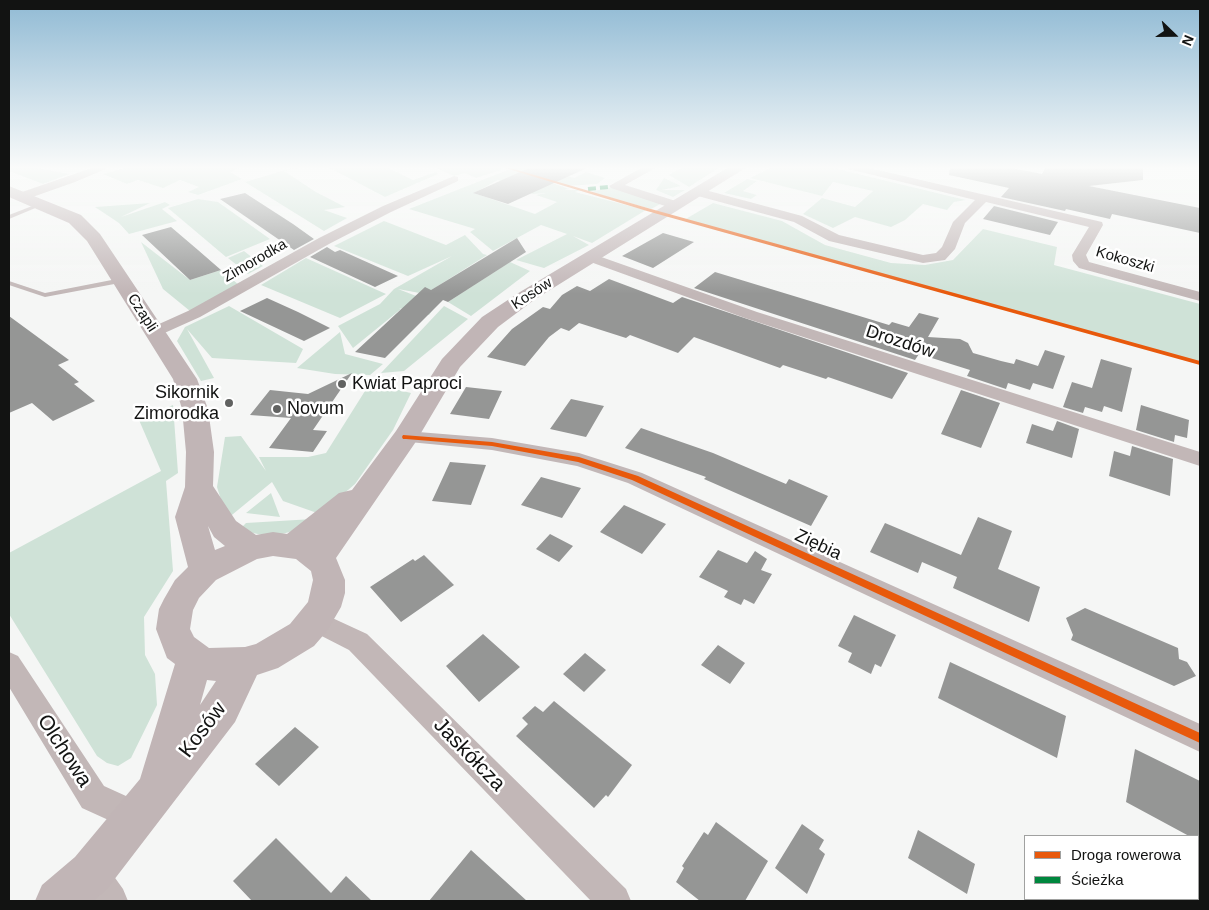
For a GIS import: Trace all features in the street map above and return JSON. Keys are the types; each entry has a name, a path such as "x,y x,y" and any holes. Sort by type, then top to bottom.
{"street":[{"name":"Czapli","path":"54,209 75,219 94,238 180,372 195,409 200,439 199,487 190,517 205,571"},
{"name":"Zimorodka","path":"154,332 194,314 324,240 386,209"},
{"name":"Kosów","path":"306,552 378,477 406,437 450,364 490,322 527,296 668,209"},
{"path":"763,209 798,219 834,238 903,256 923,259 940,257 948,249 959,222 971,209"},
{"name":"Kokoszki","path":"1031,209 1097,225 1078,255 1080,262 1084,265 1200,297"},
{"name":"Drozdów","path":"590,258 751,315 1200,459"},
{"name":"Ziębia","path":"406,437 492,444 579,460 635,478 1200,738"},
{"path":"199,487 225,529 252,548"},
{"path":"273,544 306,552 326,568 329,580 324,607 315,621 302,635 284,647 245,663 209,664 195,659 180,646 173,629 176,609 187,589 205,571 219,562 252,548 273,544"},
{"name":"Jaskółcza","path":"315,621 358,642 614,901"},
{"name":"Kosów","path":"146,805 195,659"},
{"name":"Kosów","path":"58,901 101,887 146,805 221,709 245,663"},
{"name":"Olchowa","path":"9,664 93,797 146,805"}],"lane":[{"path":"9,217 28,209"},
{"path":"9,283 45,294 122,280"}],"green space":[{"path":"99,209 137,209 121,217 143,209 163,209 177,221 129,234 119,223"},
{"path":"170,209 228,209 270,239 226,257"},
{"path":"289,209 328,209 324,210 347,218 324,231"},
{"path":"411,209 522,209 535,214 543,209 646,210 592,243 573,236 589,245 544,268 516,260 567,234 541,225 493,251 470,232 475,229"},
{"path":"702,209 738,209 782,221 825,245 891,263 925,265 953,260 983,229 1057,247 1054,265 1200,304 1200,363 684,220"},
{"path":"808,209 917,209 905,220 891,227 855,217 833,228 803,214"},
{"path":"384,221 446,245 465,235 483,254 487,255 425,294 398,289 437,304 429,315 399,308 401,309 353,348 338,326 380,304 394,289 452,256 408,276 334,246"},
{"path":"141,242 190,280 221,270 239,285 190,311 163,289"},
{"path":"244,251 263,266 248,274 228,258"},
{"path":"306,258 386,294 340,318 261,285"},
{"path":"510,262 530,271 471,316 448,302"},
{"path":"229,306 303,349 296,363 212,358 187,329 214,378 201,381 177,341 185,327"},
{"path":"444,306 468,319 404,371 381,373"},
{"path":"340,332 345,354 383,364 370,375 335,374 297,368"},
{"path":"370,383 411,393 393,430 355,484 320,514 283,501 272,482 227,519 217,487 225,437 241,436 266,471 259,457 308,457 326,453"},
{"path":"173,405 178,473 166,481 173,571 144,617 145,655 155,674 157,705 131,758 118,766 107,763 97,756 9,614 9,553 161,471 139,420"},
{"path":"271,493 280,517 246,513"},
{"path":"313,519 296,530 272,537 239,530 246,523"}],"building":[{"path":"235,209 270,209 314,239 294,250"},
{"path":"991,209 1008,209 1058,222 1050,235 983,219"},
{"path":"1068,209 1200,209 1200,233 1112,214 1110,219"},
{"path":"171,227 221,270 190,280 142,235"},
{"path":"663,233 694,242 653,268 622,256"},
{"path":"517,238 526,252 448,302 443,300 385,358 355,352 425,287 431,290"},
{"path":"327,247 335,252 340,250 398,276 375,287 310,257"},
{"path":"715,272 889,325 892,322 909,327 919,313 939,318 928,337 960,339 968,343 973,353 1001,361 1014,364 1016,359 1038,366 1045,350 1065,356 1053,389 1033,383 1030,390 1008,383 1006,389 967,376 970,370 919,354 915,360 694,288"},
{"path":"609,279 673,303 682,297 908,373 892,399 828,377 826,379 783,365 780,368 694,337 678,353 630,335 626,338 579,323 569,331 561,328 549,337 525,366 487,357 512,329 543,307 550,309 562,295 577,286 590,291"},
{"path":"267,298 330,328 304,341 240,311"},
{"path":"9,316 69,360 58,365 79,382 74,384 95,401 53,421 32,403 9,413"},
{"path":"1101,359 1132,368 1122,412 1104,406 1102,412 1085,407 1083,413 1063,407 1072,382 1092,388"},
{"path":"352,373 313,430 327,431 313,452 269,448 291,418 250,415 270,390 308,394"},
{"path":"466,387 502,391 489,419 450,414"},
{"path":"961,390 1000,403 981,448 941,434"},
{"path":"571,399 604,406 586,437 550,429"},
{"path":"1141,405 1189,420 1187,438 1175,435 1174,442 1136,430"},
{"path":"1057,421 1079,429 1072,458 1026,443 1032,424 1053,431"},
{"path":"641,428 713,453 786,484 789,479 828,496 811,526 704,479 706,477 625,448"},
{"path":"1132,446 1173,459 1170,496 1109,476 1114,451 1130,456"},
{"path":"450,462 486,465 471,505 432,501"},
{"path":"541,477 581,488 562,518 521,505"},
{"path":"624,505 666,524 642,554 600,532"},
{"path":"978,517 1012,531 998,569 1040,587 1029,622 953,588 957,577 922,562 918,573 870,552 885,523 961,555"},
{"path":"550,534 573,546 559,562 536,549"},
{"path":"718,550 747,563 755,551 767,559 761,570 772,574 754,604 744,599 741,605 724,597 728,591 699,577"},
{"path":"424,555 454,585 401,622 370,587 413,559 415,561"},
{"path":"1085,608 1178,648 1179,659 1187,662 1196,676 1174,686 1071,640 1073,635 1066,618"},
{"path":"854,615 896,635 881,667 875,664 871,674 848,662 852,653 838,646"},
{"path":"483,634 520,667 479,702 446,666"},
{"path":"718,645 745,663 730,684 701,665"},
{"path":"585,653 606,670 584,692 563,674"},
{"path":"950,662 1066,716 1057,758 938,698"},
{"path":"554,701 632,765 608,797 606,795 594,808 516,736 528,724 522,718 535,706 543,712"},
{"path":"295,727 319,747 279,786 255,764"},
{"path":"1135,749 1200,781 1200,842 1199,835 1187,835 1126,802"},
{"path":"716,822 768,861 745,901 700,901 676,882 684,868 682,866 704,832 708,835"},
{"path":"802,824 824,840 819,849 825,854 807,894 775,868"},
{"path":"918,830 975,864 967,894 908,858"},
{"path":"276,838 331,893 346,876 372,901 252,901 233,881"},
{"path":"471,850 527,901 429,901"}],"cycle path":[{"path":"647,209 1200,363"},
{"path":"406,437 492,444 579,460 635,478 1200,738"}],"place":[{"name":"Kwiat Paproci","path":"342,384"},
{"name":"Sikornik Zimorodka","path":"229,403"},
{"name":"Novum","path":"277,409"}]}
